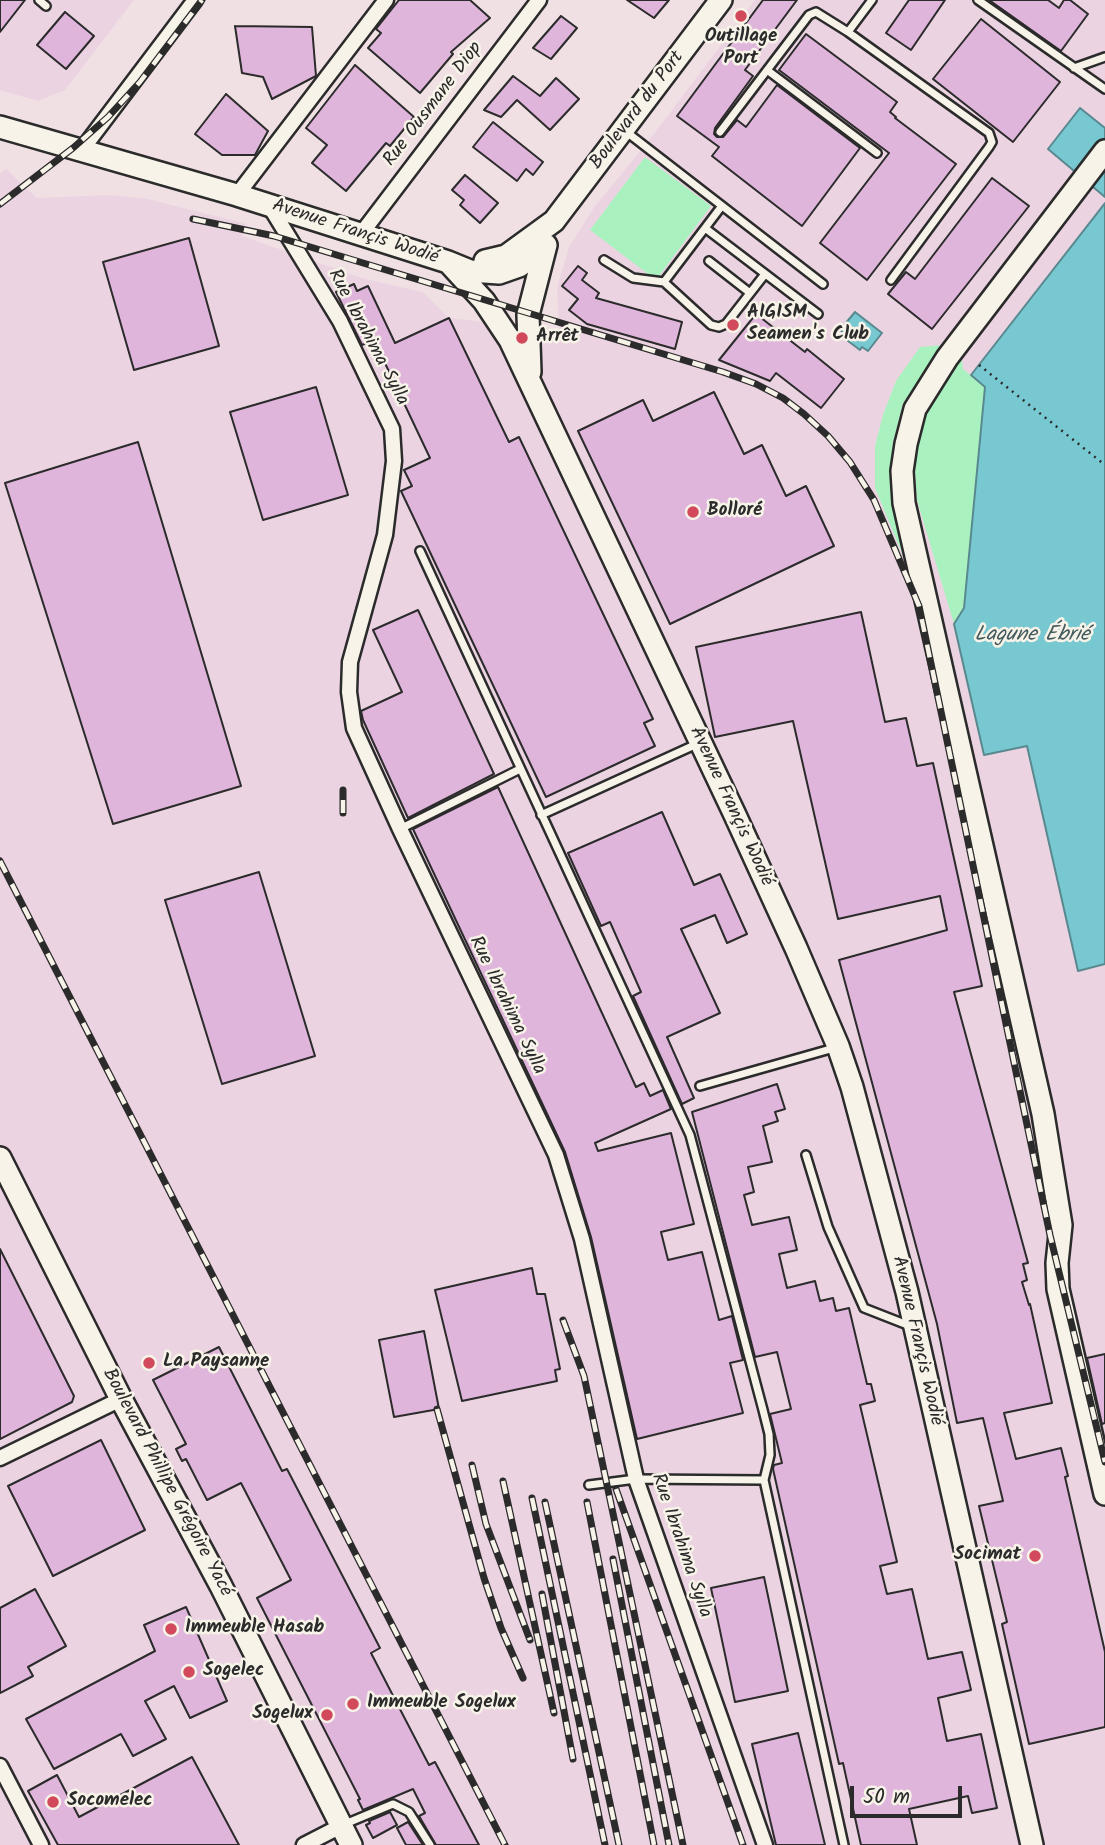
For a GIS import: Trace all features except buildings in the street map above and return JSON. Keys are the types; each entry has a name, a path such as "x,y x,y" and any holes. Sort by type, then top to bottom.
{"main road":[{"name":"Boulevard du Port","path":"448,262 488,261 506,256 554,221 721,0"},
{"name":"Avenue Françis Wodié","path":"0,127 237,195 448,262 484,301 510,340 796,948 838,1046 852,1087 907,1292 1032,1845"},
{"path":"1105,150 947,358 915,409 902,471 904,503 1043,1114 1061,1225 1057,1263 1058,1289 1105,1494"},
{"name":"Boulevard du Port","path":"531,384 528,315 554,221"},
{"path":"448,262 470,271 499,273 519,266 545,248"},
{"name":"Boulevard Phillipe Grégoire Yacé","path":"0,1158 121,1399 222,1586 346,1835"}],"street":[{"path":"81,151 195,0"},
{"path":"237,195 386,0"},
{"name":"Rue Ousmane Diop","path":"361,234 539,0"},
{"name":"Rue Ibrahima Sylla","path":"269,205 340,321 392,429 394,461 385,535 350,662 349,692 354,728 556,1155 582,1239 636,1479 765,1845"},
{"path":"0,1458 121,1399"},
{"path":"0,1766 40,1845"},
{"path":"304,1845 346,1835"}],"lane":[{"path":"39,0 46,6"},
{"path":"848,32 872,0"},
{"path":"978,0 1105,89"},
{"path":"720,132 809,15 816,12 989,133 992,142 891,280"},
{"path":"1074,68 1105,57"},
{"path":"767,70 877,153"},
{"path":"623,130 823,284"},
{"path":"664,282 721,207"},
{"path":"705,228 818,314"},
{"path":"604,260 633,278 664,282 711,325 719,327 726,324 765,274"},
{"path":"709,261 750,293"},
{"path":"420,551 690,1135 769,1434 770,1455 764,1480 844,1845"},
{"path":"541,815 700,743"},
{"path":"400,829 520,769"},
{"path":"700,1086 838,1046"},
{"path":"806,1155 828,1227 864,1308 914,1328"},
{"path":"589,1486 636,1479 764,1480"},
{"path":"346,1835 393,1804 409,1812 430,1845"}],"path":[{"path":"979,365 1105,465"}],"shaded area":[{"path":"0,0 134,0 65,90 38,101 0,90"},
{"path":"755,0 1105,0 1105,128 1080,109 1049,149 1105,197 1105,203 972,375 985,754 1026,745 1078,970 1105,964 1105,1845 0,1845 0,174 6,169 37,198 110,195 148,199 247,224 242,236 365,279 423,292 449,318 559,330 557,288 569,247 595,206 647,143","holes":["942,346 903,404 893,442 890,471 903,552 875,446 896,381"]}],"green space":[{"path":"645,157 711,206 656,280 590,230"},
{"path":"943,345 903,403 893,442 890,471 904,558 875,488 875,446 896,381 920,347"},
{"path":"962,360 963,369 985,387 964,609 954,624 917,500 915,471 917,443 928,409 954,367"}],"water":[{"path":"1080,108 1105,128 1105,197 1048,149"},
{"name":"Lagune Ébrié","path":"1105,203 1105,964 1078,971 1027,746 984,755 954,624 964,608 985,387 971,375"},
{"path":"855,312 882,333 868,351 862,347 860,350 844,338 846,335 840,330"}],"railway":[{"path":"0,204 73,148 108,117 140,82 202,0"},
{"path":"193,219 274,236 756,384 783,398 804,414 828,436 850,462 874,500 919,606 1050,1235 1105,1462"},
{"path":"343,790 343,813"},
{"path":"0,861 505,1845"},
{"path":"563,1320 584,1376 683,1845"},
{"path":"437,1409 484,1578 501,1628 523,1678"},
{"path":"472,1465 486,1524 530,1640"},
{"path":"503,1481 554,1713"},
{"path":"616,1489 743,1845"},
{"path":"532,1498 605,1845"},
{"path":"545,1502 619,1845"},
{"path":"587,1502 654,1845"},
{"path":"613,1559 669,1845"},
{"path":"542,1594 573,1759"}],"place":[{"name":"Outillage Port","path":"741,16"},
{"name":"AIGISM Seamen's Club","path":"733,325"},
{"name":"Arrêt","path":"522,338"},
{"name":"Bolloré","path":"693,512"},
{"name":"La Paysanne","path":"149,1363"},
{"name":"Socimat","path":"1035,1556"},
{"name":"Immeuble Hasab","path":"171,1629"},
{"name":"Sogelec","path":"189,1672"},
{"name":"Immeuble Sogelux","path":"353,1704"},
{"name":"Sogelux","path":"327,1715"},
{"name":"Socomelec","path":"53,1802"}]}
